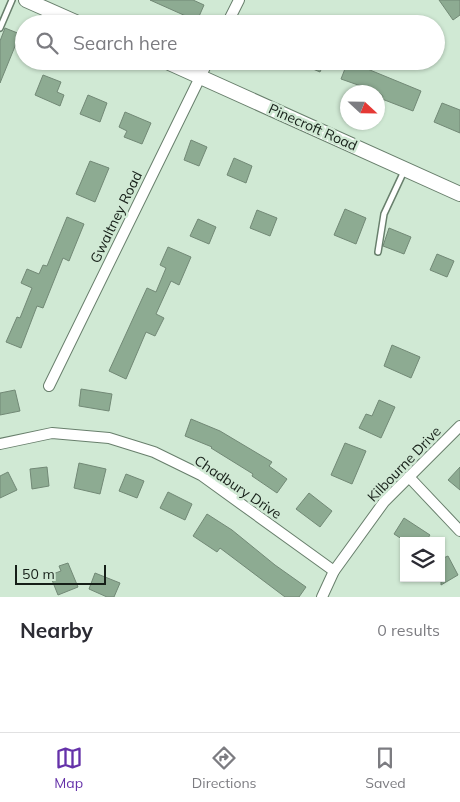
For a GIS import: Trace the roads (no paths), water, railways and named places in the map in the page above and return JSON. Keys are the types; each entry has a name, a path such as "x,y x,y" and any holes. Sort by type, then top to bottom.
{"street":[{"path":"232,15 239,0"},
{"path":"31,1 61,15"},
{"name":"Pinecroft Road","path":"185,70 460,194"},
{"name":"Gwaltney Road","path":"49,386 204,70"},
{"name":"Kilbourne Drive","path":"322,597 334,571 384,502 460,426"},
{"name":"Chadbury Drive","path":"0,444 52,433 109,438 154,452 200,475 334,571"},
{"path":"409,477 460,531"}],"lane":[{"path":"0,28 12,0"},
{"path":"378,252 384,214 405,169"}]}
